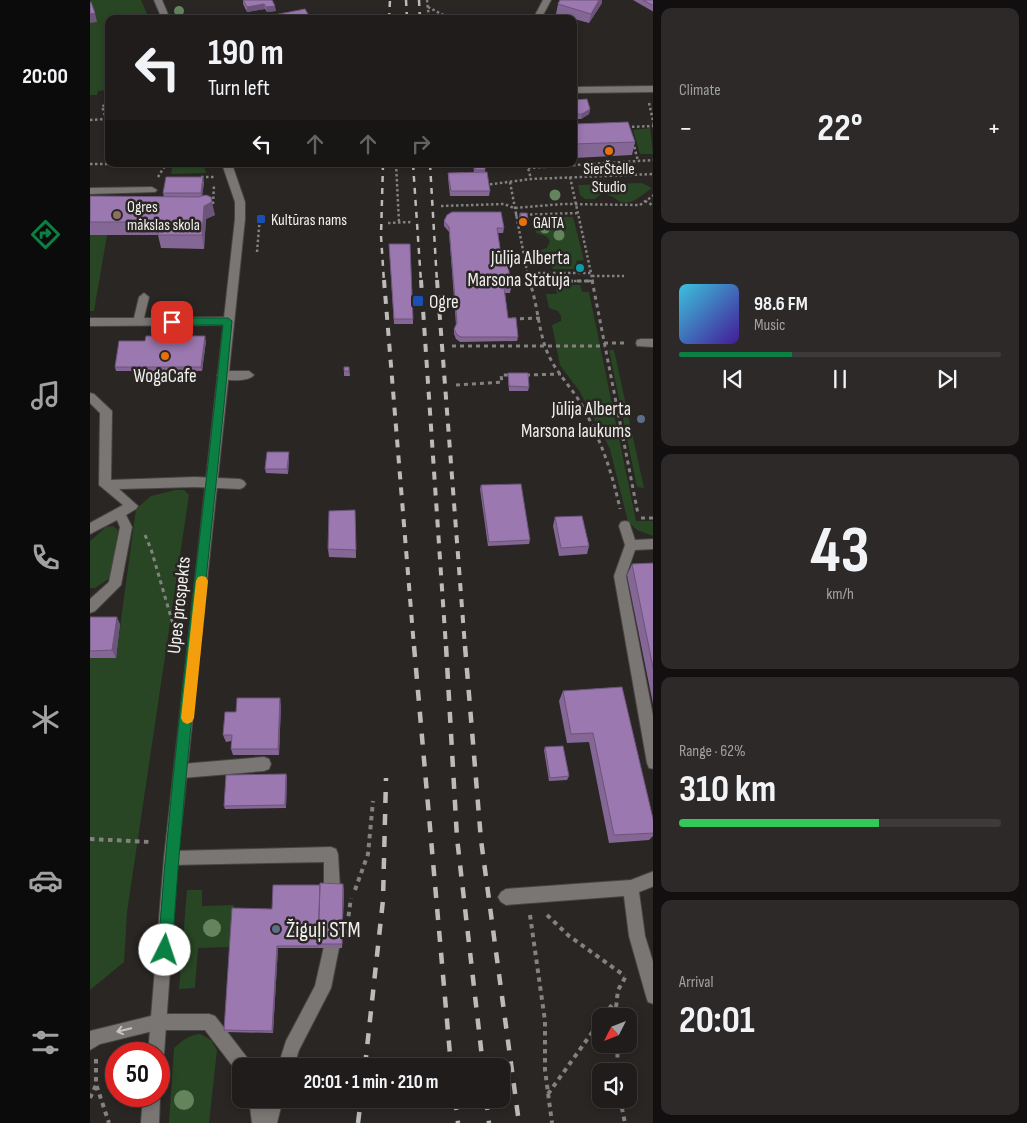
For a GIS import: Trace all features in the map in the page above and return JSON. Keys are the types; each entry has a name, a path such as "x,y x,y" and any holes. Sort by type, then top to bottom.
{"main road":[{"path":"158,0 164,15"},
{"path":"539,15 547,0"},
{"path":"577,90 653,89"},
{"name":"Upes prospekts","path":"157,1042 172,858 240,211 240,202 230,170"},
{"path":"90,191 152,190"},
{"path":"138,322 144,297"},
{"path":"90,322 228,321"},
{"path":"641,343 653,343"},
{"path":"222,375 249,375"},
{"path":"90,397 106,411 105,485"},
{"path":"105,485 212,482 240,484"},
{"path":"90,529 132,506 105,485"},
{"path":"90,607 115,585 126,527 119,513"},
{"path":"625,526 631,545 620,576 653,763"},
{"path":"631,545 653,544"},
{"path":"182,771 264,764"},
{"path":"172,858 331,854 332,889"},
{"path":"506,897 631,888 653,878"},
{"path":"631,888 637,936 653,996"},
{"path":"289,1058 292,1047 324,988 331,948"},
{"path":"90,1042 96,1037 159,1022 209,1022 237,1058"},
{"path":"150,1123 151,1107"},
{"path":"258,1108 261,1123"},
{"path":"268,1123 272,1108"}],"path":[{"path":"427,0 429,15"},
{"path":"428,7 443,15"},
{"path":"105,105 102,106 105,116"},
{"path":"90,120 105,119"},
{"path":"621,128 653,126"},
{"path":"629,127 638,161"},
{"path":"577,165 653,160"},
{"path":"628,161 634,175"},
{"path":"90,164 105,164"},
{"path":"396,167 399,222"},
{"path":"531,179 528,168 542,167"},
{"path":"196,177 230,170"},
{"path":"478,185 531,179 653,174"},
{"path":"570,177 592,274 639,518 653,518"},
{"path":"157,178 167,178"},
{"path":"510,182 529,281 536,294 546,347 552,362 571,387 596,429 606,454 625,526"},
{"path":"485,189 488,185"},
{"path":"440,206 504,204 514,208 563,204 578,206 640,205 653,196"},
{"path":"645,201 653,206"},
{"path":"515,215 579,213"},
{"path":"388,222 411,222"},
{"path":"528,273 624,276"},
{"path":"508,277 529,277"},
{"path":"529,281 593,281"},
{"path":"506,319 540,318"},
{"path":"452,346 605,346"},
{"path":"456,385 502,382 501,375 561,374"},
{"path":"132,506 151,549 175,632"},
{"path":"350,903 368,854 373,801"},
{"path":"90,839 151,842"},
{"path":"527,895 569,936 625,976 647,972"},
{"path":"527,895 544,1021 545,1070 552,1123"},
{"path":"609,1008 625,976"},
{"path":"614,1001 614,1008"},
{"path":"548,1094 592,1033"},
{"path":"90,1098 96,1084 109,1123"},
{"path":"622,1108 625,1123"}],"green space":[{"path":"90,0 141,0 147,15 105,15 105,90 98,91 97,95 90,95"},
{"path":"650,128 653,154 640,154 633,130"},
{"path":"172,167 204,167 206,173 171,174"},
{"path":"642,183 652,188 637,199 628,202 619,201 604,194 595,199 585,199 580,195 578,185"},
{"path":"533,217 573,217 584,260 576,261 578,269 553,269 551,260 542,259 540,250 547,248 550,241 546,236 536,233"},
{"path":"90,235 107,235 94,311 90,311"},
{"path":"555,285 580,285 582,292 589,292 636,521 653,521 653,536 637,530 628,522 610,449 580,392 560,365 552,325 561,321 561,316 558,311 549,308 546,294 557,294"},
{"path":"609,350 614,350 644,488 637,487"},
{"path":"175,490 184,490 189,495 127,912 124,962 90,990 90,658 116,657 136,509 151,496"},
{"path":"113,526 118,530 110,578 95,588 90,588 90,541 106,527"},
{"path":"187,890 202,890 202,906 234,905 232,947 198,948 195,988 179,989"},
{"path":"200,1034 211,1040 217,1050 209,1123 169,1123 174,1048 186,1038"}],"building":[{"path":"243,0 272,0 275,6 266,7 264,4 247,7"},
{"path":"560,0 599,0 591,14 558,4"},
{"path":"643,0 653,0 653,5"},
{"path":"90,3 95,13 90,14"},
{"path":"305,9 309,15 274,15"},
{"path":"587,99 590,109 582,114 577,114 577,100"},
{"path":"628,122 635,142 577,144 577,124"},
{"path":"474,167 485,167 485,170 475,170"},
{"path":"487,172 490,191 451,191 448,173"},
{"path":"166,177 203,177 201,193 163,193"},
{"path":"206,195 211,197 212,202 204,206 202,235 158,235 161,222 90,222 90,196 198,197"},
{"name":"Ogre","path":"452,212 501,212 504,228 497,228 501,255 507,255 511,288 504,288 508,318 516,318 518,337 461,337 457,335 454,329 457,323 449,227 444,221 447,215"},
{"path":"520,213 527,213 528,220 521,221"},
{"path":"389,244 410,244 413,319 394,319"},
{"path":"146,336 205,336 201,367 115,367 119,341 145,341"},
{"path":"344,367 349,367 349,371 344,371"},
{"path":"508,373 528,373 529,387 509,386"},
{"path":"267,452 289,452 287,469 265,469"},
{"path":"521,484 530,540 489,542 481,485"},
{"path":"355,510 356,550 328,549 329,511"},
{"path":"582,516 589,546 561,548 555,517"},
{"path":"653,563 653,667 632,564"},
{"path":"90,617 117,617 112,650 90,651"},
{"path":"622,687 653,819 653,833 614,835 593,733 571,734 563,691"},
{"path":"237,698 280,698 278,749 231,749 232,735 223,735 225,712 236,712"},
{"path":"563,746 569,776 550,778 545,747"},
{"path":"286,774 285,805 224,806 226,775"},
{"path":"320,883 343,884 342,944 318,944"},
{"path":"273,885 320,885 318,946 277,946 272,1031 224,1030 232,908 272,909"}],"railway":[{"path":"389,15 390,0"},
{"path":"406,0 407,15"},
{"path":"419,0 420,15"},
{"path":"383,167 381,236 384,282"},
{"path":"413,167 421,282"},
{"path":"430,167 437,282"},
{"path":"384,280 414,647"},
{"path":"421,280 446,647"},
{"path":"437,280 465,647"},
{"path":"414,646 450,1058"},
{"path":"446,646 457,838 482,1058"},
{"path":"465,646 481,840 519,1123"},
{"path":"366,1058 383,900 386,778"},
{"path":"358,1123 360,1108"},
{"path":"456,1108 458,1123"},
{"path":"487,1108 489,1123"}],"slow traffic":[{"path":"187,718 202,581"}],"place":[{"name":"SierŠtelle Studio","path":"609,151"},
{"name":"Ogres mākslas skola","path":"117,215"},
{"name":"Kultūras nams","path":"261,219"},
{"name":"GAITA","path":"523,222"},
{"name":"Jūlija Alberta Marsona Statuja","path":"580,268"},
{"name":"Ogre","path":"418,301"},
{"name":"WogaCafe","path":"165,356"},
{"name":"Jūlija Alberta Marsona laukums","path":"641,419"},
{"name":"Žiguļi STM","path":"276,929"}],"route":[{"path":"165,950 172,858 228,321 172,322"}]}
